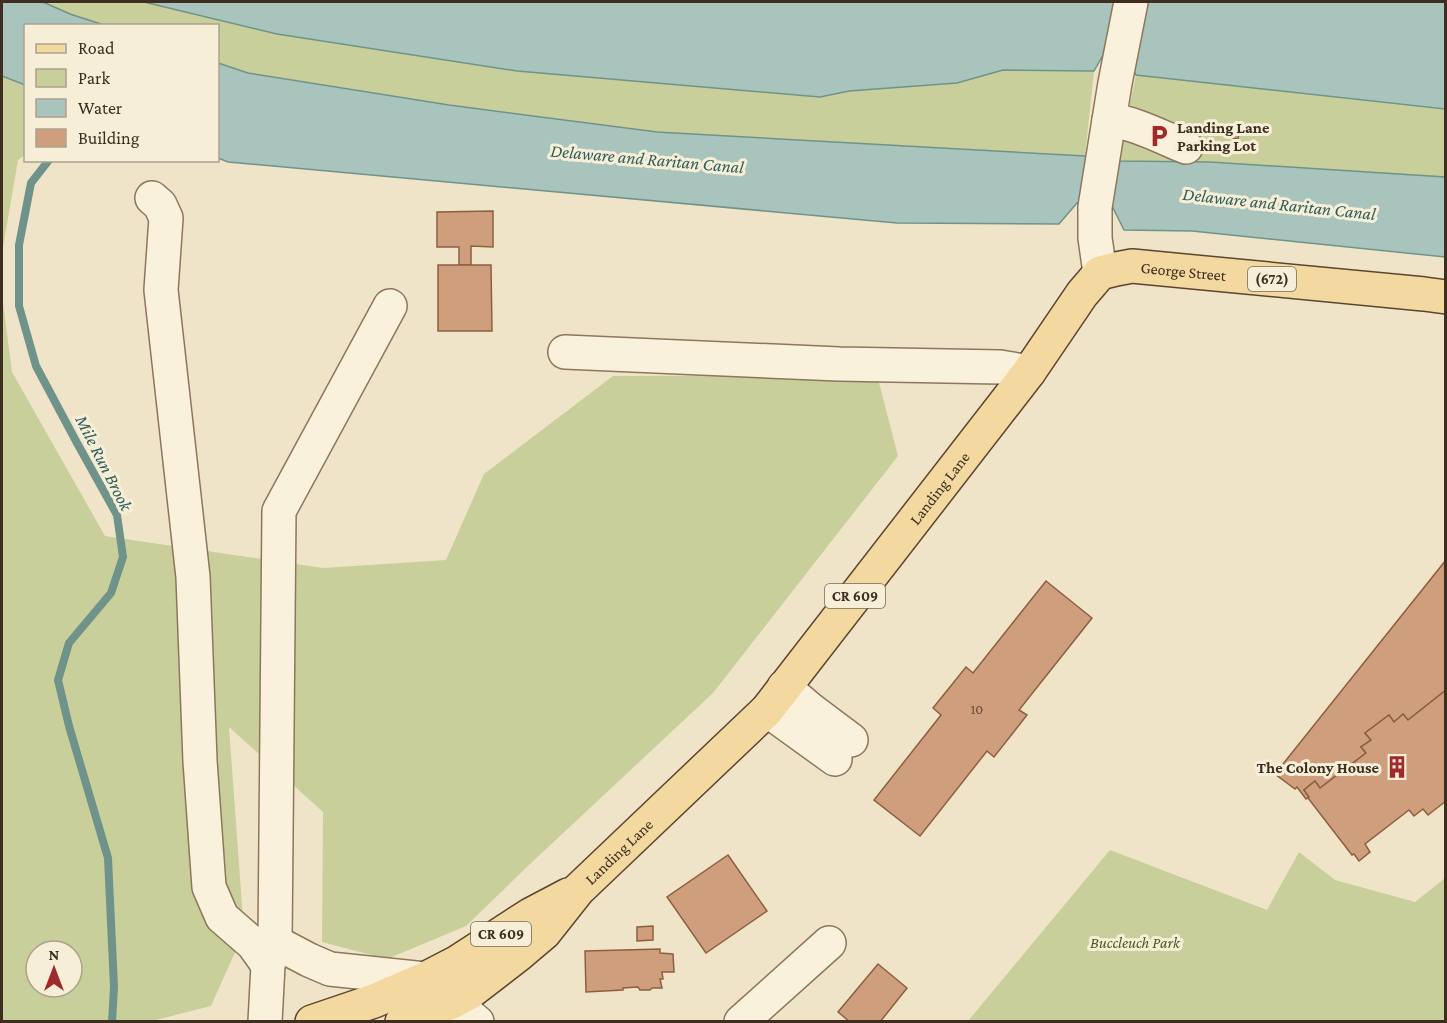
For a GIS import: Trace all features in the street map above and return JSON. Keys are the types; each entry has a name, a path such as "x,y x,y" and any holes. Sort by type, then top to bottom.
{"main road":[{"name":"George Street","path":"1100,273 1132,266 1446,297"},
{"name":"Landing Lane","path":"402,1022 457,1015 470,992 544,933 578,890 775,699 1029,372 1100,273"},
{"name":"Landing Lane","path":"312,1022 374,1001 425,979 456,963 530,915 578,890"}],"street":[{"path":"1100,273 1095,238 1095,207 1131,2"},
{"path":"1109,125 1123,122 1186,147"},
{"path":"152,198 160,205 166,218 161,290 193,577 200,760 209,887 222,917 253,944 272,953 309,960 330,969 425,979 457,1015"},
{"path":"265,1022 272,953 279,511 390,306"},
{"path":"565,352 839,364 1000,367 1029,372"},
{"path":"775,699 811,710 843,749"},
{"path":"741,1022 829,944"}],"green space":[{"path":"43,2 144,2 277,34 820,97 849,91 957,83 1003,70 1094,71 1085,156 657,132 449,105 248,73 219,63 219,24 101,24"},
{"path":"1136,75 1445,106 1445,177 1210,162 1118,161"},
{"path":"2,76 24,84 24,156 18,160 2,253"},
{"path":"2,295 12,372 105,536 323,568 446,560 484,474 613,376 877,375 898,456 713,693 466,926 387,959 322,942 323,812 229,727 244,932 211,1006 152,1021 2,1021"},
{"name":"Buccleuch Park","path":"1110,850 1267,910 1299,852 1335,880 1415,902 1445,878 1445,1021 968,1021"}],"water":[{"path":"2,2 43,2 101,24 24,24 24,85 2,76"},
{"path":"144,2 1445,2 1445,109 1136,75 1128,60 1102,57 1094,71 1003,70 957,83 849,91 820,97 517,71 277,34"},
{"name":"Delaware and Raritan Canal","path":"219,63 248,73 449,105 657,132 1085,156 1118,161 1210,162 1445,177 1445,257 1192,231 1124,230 1111,204 1077,203 1059,224 897,223 228,162 219,158"}],"building":[{"path":"1229,127 1240,128 1238,139 1227,137"},
{"path":"493,211 493,247 471,246 471,265 459,265 459,247 437,247 437,212"},
{"path":"438,265 491,265 492,331 438,331"},
{"path":"1446,560 1446,690 1408,720 1403,714 1394,722 1389,715 1365,733 1371,740 1361,747 1366,753 1320,788 1315,781 1304,790 1309,797 1306,799 1297,787 1295,789 1275,774"},
{"path":"1046,581 1092,618 1019,710 1027,715 994,757 987,751 920,836 874,800 941,715 933,708 966,667 973,673"},
{"name":"The Colony House","path":"1446,690 1446,801 1428,815 1423,809 1414,816 1409,810 1365,844 1370,852 1359,861 1354,854 1352,855 1304,790 1315,781 1320,788 1366,753 1361,747 1371,740 1365,733 1389,715 1394,722 1403,714 1408,720"},
{"path":"728,855 767,911 706,953 667,897"},
{"path":"653,926 653,940 637,941 637,927"},
{"path":"660,949 660,953 673,954 674,972 662,972 663,979 660,979 662,988 640,990 638,987 586,992 585,951"},
{"path":"878,964 907,988 880,1022 850,1022 838,1012"}],"waterway":[{"name":"Mile Run Brook","path":"47,162 31,183 19,245 19,306 36,366 117,515 123,557 111,593 69,643 58,680 69,726 108,858 114,987 112,1022"}],"place":[{"name":"Landing Lane Parking Lot","path":"1159,136"},
{"name":"The Colony House","path":"1397,767"}]}
